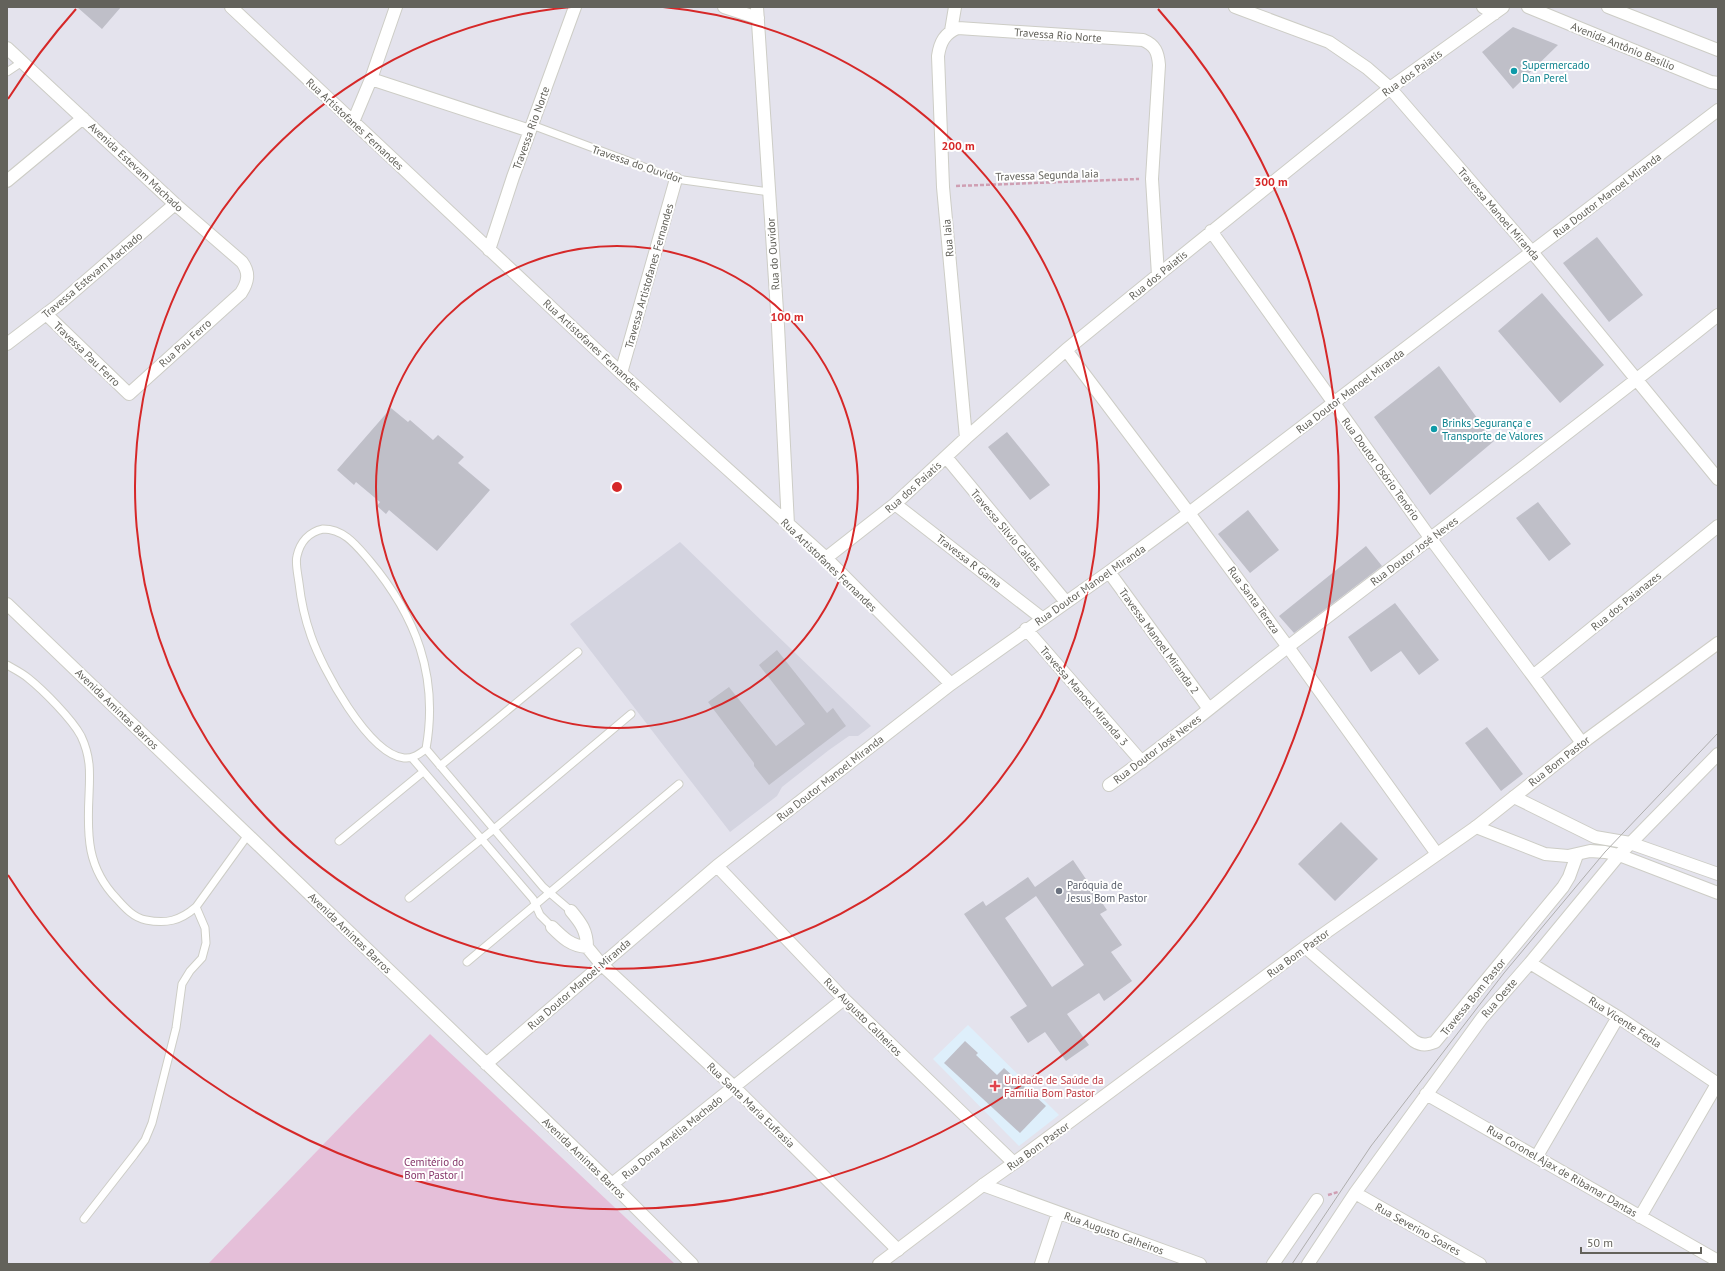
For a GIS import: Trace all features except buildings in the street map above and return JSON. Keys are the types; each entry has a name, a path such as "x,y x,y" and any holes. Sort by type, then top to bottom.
{"street":[{"name":"Rua Artistofanes Fernandes","path":"231,7 621,373 826,558 951,684"},
{"path":"353,122 371,79 396,7"},
{"name":"Travessa Rio Norte","path":"489,250 575,7"},
{"path":"724,7 757,12"},
{"name":"Rua Iaia","path":"955,7 947,34 940,47 938,56 943,187 966,438"},
{"name":"Travessa Manoel Miranda","path":"1235,7 1329,42 1368,68 1390,88 1532,252 1718,480"},
{"path":"1483,7 1498,11"},
{"name":"Avenida Antônio Basílio","path":"1528,7 1711,82 1718,83"},
{"path":"1608,7 1718,50"},
{"name":"Rua dos Paiatis","path":"826,558 895,504 966,438 1066,350 1158,274 1390,88 1498,11"},
{"name":"Rua do Ouvidor","path":"757,12 778,326 788,525"},
{"name":"Travessa Rio Norte","path":"947,34 958,28 1143,40 1149,43 1154,47 1158,54 1159,65 1152,179"},
{"name":"Avenida Estevam Machado","path":"7,48 175,204 242,262 246,268 248,277 246,285 241,293"},
{"name":"Travessa do Ouvidor","path":"371,79 531,128"},
{"name":"Rua Doutor Manoel Miranda","path":"486,1064 717,866 951,684 1109,572 1189,513 1718,110"},
{"name":"Rua Doutor Manoel Miranda","path":"1705,120 1718,114"},
{"path":"7,181 83,118"},
{"path":"1152,179 1158,274"},
{"name":"Travessa Artistofanes Fernandes","path":"621,373 676,180"},
{"name":"Travessa Estevam Machado","path":"7,344 46,314 175,204"},
{"name":"Rua Doutor Osório Tenório","path":"1212,231 1431,539 1582,743"},
{"name":"Rua Pau Ferro","path":"129,394 241,293"},
{"name":"Travessa Pau Ferro","path":"46,314 129,394"},
{"name":"Rua Doutor José Neves","path":"1109,786 1142,762 1288,647 1431,539 1718,315"},
{"name":"Rua Santa Tereza","path":"1066,350 1288,647 1437,854"},
{"name":"Travessa Silvio Caldas","path":"946,457 1066,602"},
{"name":"Travessa R Gama","path":"895,504 1043,618"},
{"name":"Rua dos Paianazes","path":"1533,676 1718,526"},
{"name":"Travessa Manoel Miranda 2","path":"1109,572 1209,709"},
{"name":"Avenida Amintas Barros","path":"7,604 612,1184 692,1264"},
{"name":"Travessa Manoel Miranda 3","path":"1026,630 1142,762"},
{"name":"Rua Bom Pastor","path":"879,1264 1305,947 1476,827 1582,743 1718,643"},
{"name":"Rua Oeste","path":"1308,1264 1355,1193 1482,1018 1530,963 1619,855 1718,754"},
{"path":"1514,797 1596,837 1630,843 1718,874"},
{"path":"1476,827 1545,854 1568,856 1590,851 1619,855 1718,893"},
{"name":"Travessa Bom Pastor","path":"1305,947 1414,1041 1420,1045 1428,1045 1435,1042 1563,887 1569,877 1577,855"},
{"name":"Rua Augusto Calheiros","path":"717,866 844,999 1014,1163"},
{"path":"552,927 565,941 581,947 587,947 587,939 583,925 571,911"},
{"name":"Rua Santa Maria Eufrasia","path":"587,947 601,964 734,1087 898,1250"},
{"name":"Rua Vicente Feola","path":"1530,963 1618,1017 1718,1084"},
{"name":"Rua Dona Amélia Machado","path":"612,1184 844,999"},
{"path":"1536,1156 1618,1017"},
{"path":"1640,1217 1718,1084"},
{"name":"Rua Coronel Ajax de Ribamar Dantas","path":"1426,1094 1536,1156 1712,1261"},
{"name":"Rua Augusto Calheiros","path":"984,1185 1200,1264"},
{"name":"Rua Severino Soares","path":"1355,1193 1480,1264"},
{"path":"1273,1264 1317,1200"},
{"path":"1041,1264 1058,1213"}],"lane":[{"path":"7,72 22,62"},
{"name":"Travessa do Ouvidor","path":"531,128 676,180 769,192"},
{"path":"426,749 412,758 404,758 394,755 373,739 338,694 321,663 310,636 302,602 296,557 307,537 315,531 330,529 346,536 356,545 385,580 404,608 416,634 429,686 431,709 426,749 549,892 571,911"},
{"path":"440,766 578,652"},
{"path":"7,665 28,677 62,712 80,735 90,764 88,821 89,845 96,870 108,890 128,912 142,919 157,923 172,922 186,916 196,907 248,835"},
{"path":"409,898 631,714"},
{"path":"412,758 533,899 540,915 552,927"},
{"path":"339,841 423,772"},
{"path":"467,962 679,784"},
{"path":"84,1219 145,1140 152,1123 176,1028 182,984 190,970 202,958 206,943 205,928 196,907"}],"path":[{"name":"Travessa Segunda Iaia","path":"943,187 1152,179"}],"shaded area":[{"path":"680,542 871,726 858,736 849,736 829,750 782,787 777,796 730,832 570,624"},
{"name":"Unidade de Saúde da Família Bom Pastor","path":"968,1025 1059,1115 1019,1146 933,1059"}],"green space":[{"name":"Cemitério do Bom Pastor I","path":"430,1034 675,1264 208,1264"}],"tram line":[{"path":"1292,1264 1371,1146 1504,973 1605,852 1718,733"}],"place":[{"name":"Supermercado Dan Perel","path":"1514,71"},
{"name":"Brinks Segurança e Transporte de Valores","path":"1434,429"},
{"name":"Paróquia de Jesus Bom Pastor","path":"1059,891"},
{"name":"Unidade de Saúde da Família Bom Pastor","path":"995,1086"}]}
